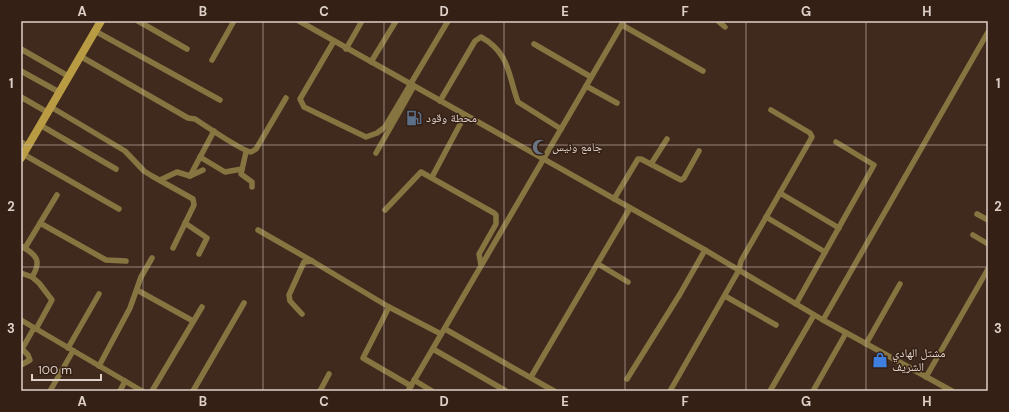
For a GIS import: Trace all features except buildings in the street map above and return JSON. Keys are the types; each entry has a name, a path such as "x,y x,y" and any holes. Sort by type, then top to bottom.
{"main road":[{"path":"22,156 24,144 40,125 101,21"}],"street":[{"path":"138,21 187,49"},
{"path":"212,60 234,21"},
{"path":"299,21 346,49 372,62 706,250 814,315 952,391"},
{"path":"346,49 362,21"},
{"path":"372,62 396,21"},
{"path":"376,153 448,21"},
{"path":"718,21 725,27"},
{"path":"389,307 364,358 410,389 623,23 703,71"},
{"path":"95,31 220,100"},
{"path":"823,320 988,32"},
{"path":"440,101 475,41 481,37 493,45 505,60 509,68 518,102 561,129"},
{"path":"334,41 300,99 304,107 366,137 377,133 385,126 413,85"},
{"path":"534,44 591,77"},
{"path":"21,49 68,76"},
{"path":"80,56 235,142 246,152 251,152 256,148 286,98"},
{"path":"21,71 59,92"},
{"path":"586,86 618,103"},
{"path":"21,97 49,109 124,151 144,171 193,199 194,205 173,248"},
{"path":"670,391 725,296 739,270 739,264 812,136 810,133 772,110"},
{"path":"432,178 465,115"},
{"path":"40,125 116,170"},
{"path":"190,176 214,131"},
{"path":"652,164 666,139"},
{"path":"796,304 874,165 836,142"},
{"path":"614,199 638,159 641,159 682,179 699,151"},
{"path":"246,152 241,174 252,182 252,187"},
{"path":"22,156 119,209"},
{"path":"200,157 225,172 242,169"},
{"path":"160,180 177,172 190,176 203,170"},
{"path":"385,210 421,172 432,178 496,215 496,224 480,252 481,265"},
{"path":"780,193 839,228"},
{"path":"32,277 38,268 38,261 23,247 40,223 57,194"},
{"path":"531,378 630,208"},
{"path":"977,214 988,220"},
{"path":"766,217 825,252"},
{"path":"40,223 106,260 126,261"},
{"path":"185,223 207,238 198,254"},
{"path":"258,230 389,307 443,332 554,391"},
{"path":"973,235 988,244"},
{"path":"627,379 706,250"},
{"path":"99,366 130,308 152,258"},
{"path":"302,314 290,301 289,295 304,262 312,261"},
{"path":"598,264 628,282"},
{"path":"926,377 988,269"},
{"path":"21,273 32,277 52,300 22,349 28,354 30,360 21,365"},
{"path":"866,344 900,284"},
{"path":"137,290 193,321"},
{"path":"50,391 99,294"},
{"path":"725,296 776,325"},
{"path":"193,391 244,303"},
{"path":"152,391 202,307"},
{"path":"770,391 814,315"},
{"path":"21,320 142,391"},
{"path":"813,391 846,333"},
{"path":"433,349 506,391"},
{"path":"320,391 329,374"},
{"path":"414,380 432,391"},
{"path":"120,391 125,381"}],"place":[{"name":"محطة وقود","path":"414,118"},
{"name":"جامع ونيس","path":"540,147"},
{"name":"مشتل الهادي الشريف","path":"880,360"}]}
